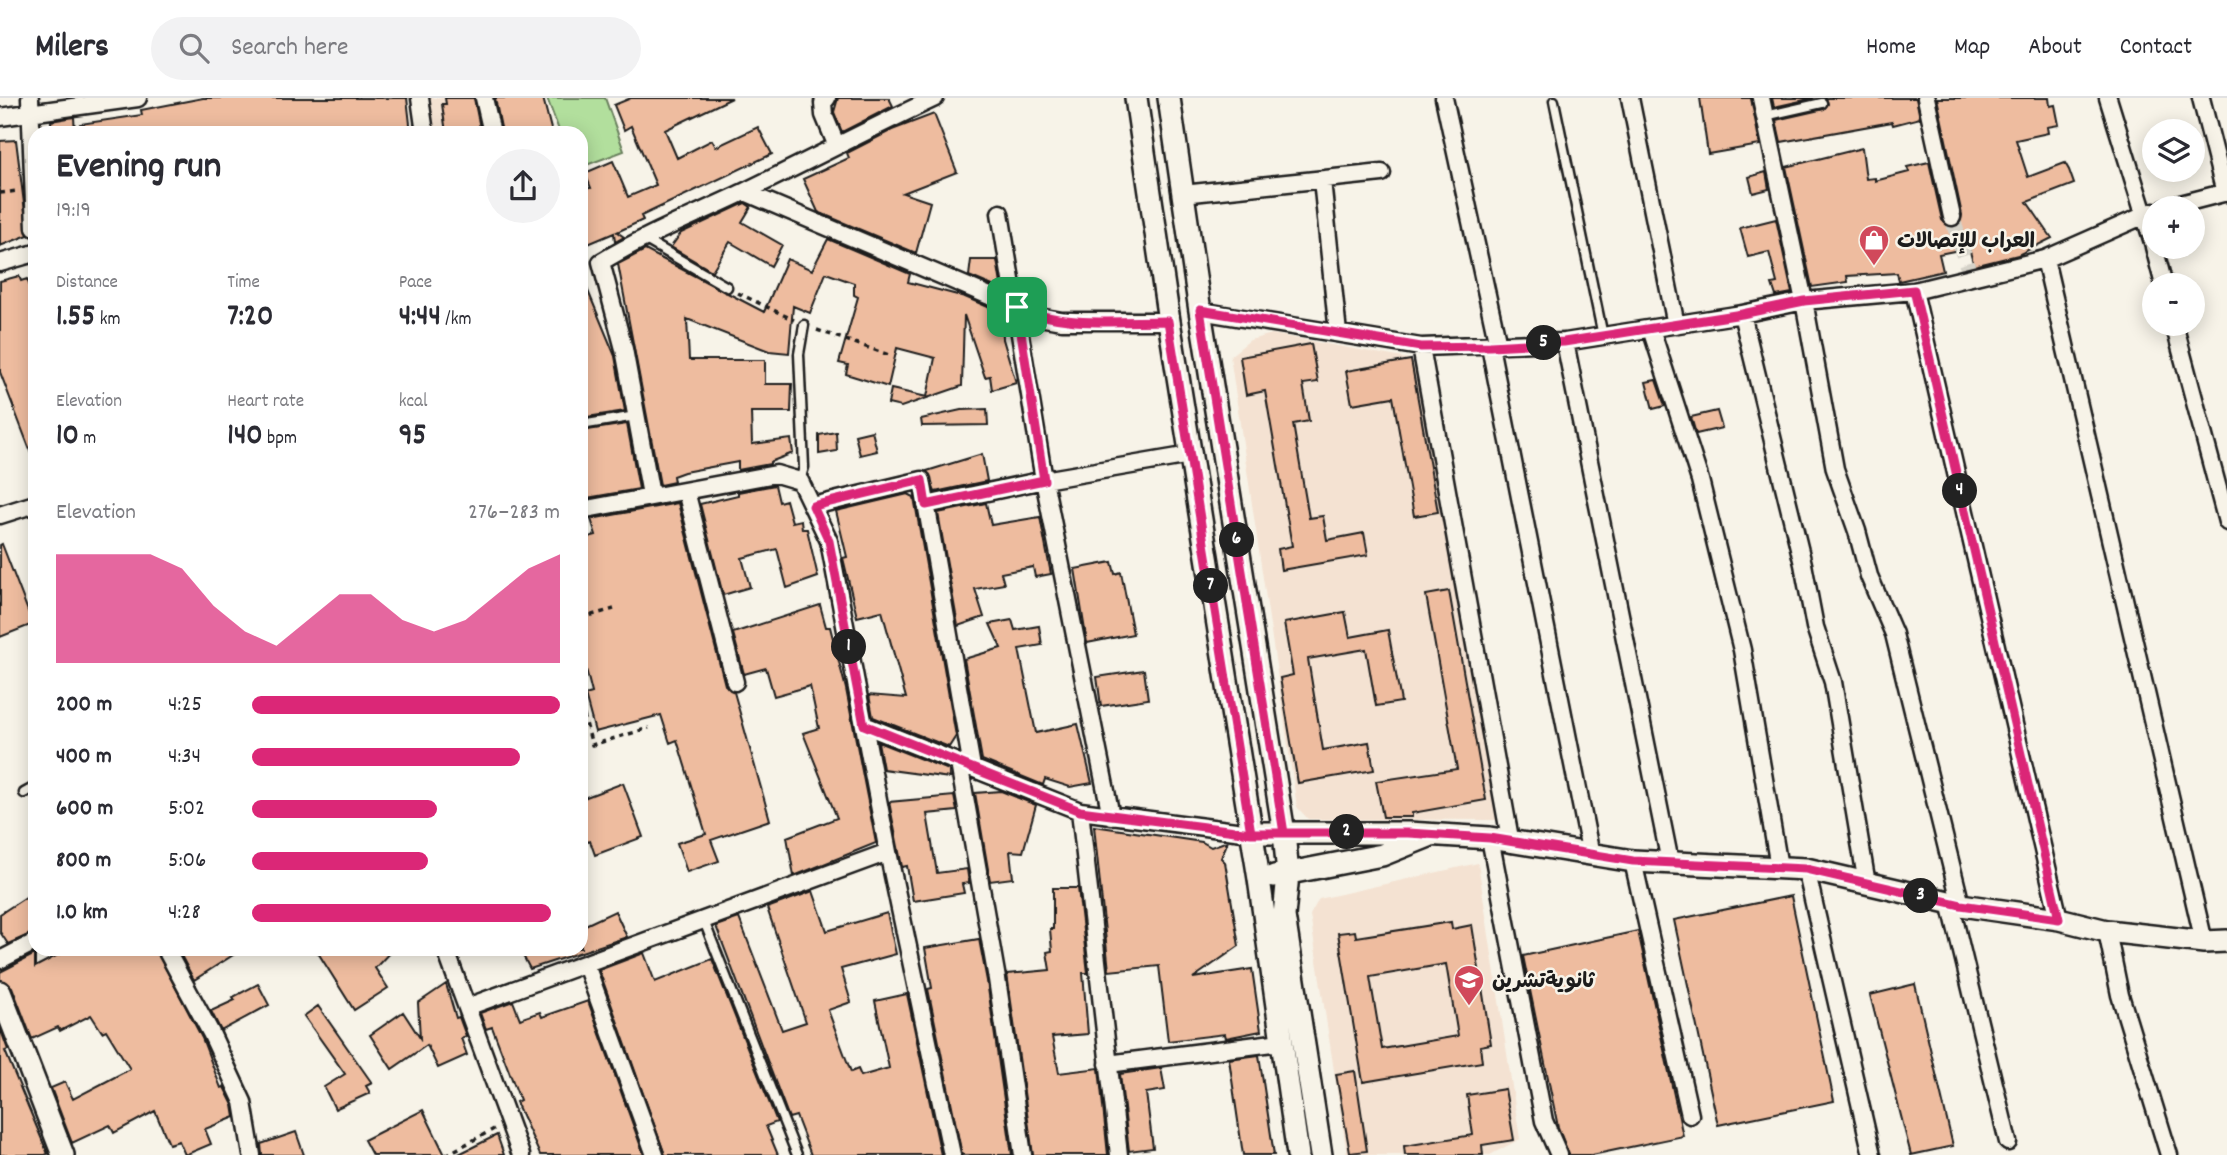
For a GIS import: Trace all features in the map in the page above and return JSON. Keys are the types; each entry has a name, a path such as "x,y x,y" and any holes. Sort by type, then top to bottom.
{"main road":[{"path":"1136,98 1168,321 1259,879 1298,1155"},
{"path":"1170,98 1200,310 1284,833 1288,874 1284,916 1321,1155"},
{"path":"1251,833 1431,835 1501,841 1633,861 1806,869 1955,903 2059,919 2107,931 2204,942 2227,941"},
{"path":"1259,879 1382,855 1431,835"},
{"path":"0,992 63,1155"}],"street":[{"path":"30,98 30,126"},
{"path":"0,117 30,115 138,98"},
{"path":"420,98 424,126"},
{"path":"485,98 491,126"},
{"path":"827,98 823,103 824,115 836,144"},
{"path":"651,495 624,349 601,262 641,238 744,192 836,144 935,98"},
{"path":"1444,98 1591,855"},
{"path":"1630,98 1676,325"},
{"path":"1761,98 1804,301 1835,469 1857,531 1869,576 1894,634 2008,1142"},
{"path":"1926,98 1952,217"},
{"path":"2108,98 2144,196"},
{"path":"2201,98 2226,192 2205,198"},
{"path":"1183,194 1382,173"},
{"path":"1322,180 1338,333"},
{"path":"744,192 1039,317 1062,321 1168,321"},
{"path":"1000,213 1044,480 1111,817"},
{"path":"1200,310 1421,347 1564,342 1742,314 1804,301 1914,290 2045,259 2142,216"},
{"path":"0,263 28,255"},
{"path":"2045,259 2204,942"},
{"path":"1914,290 2059,919"},
{"path":"1742,314 1803,564 1815,628 1833,682 1867,884"},
{"path":"1651,329 1700,480 1742,650 1779,867"},
{"path":"2177,336 2227,522"},
{"path":"1564,342 1670,863"},
{"path":"1421,347 1544,1121 1559,1155"},
{"path":"926,505 1044,480 1190,455"},
{"path":"588,508 776,474 800,481 829,541 888,852 952,1155"},
{"path":"813,506 922,480 1023,1155"},
{"path":"686,491 735,682"},
{"path":"0,515 28,506"},
{"path":"864,725 1080,811 1251,833"},
{"path":"1080,811 1119,1155"},
{"path":"467,1007 888,852"},
{"path":"1633,861 1690,1115"},
{"path":"1806,869 1872,1155"},
{"path":"2107,931 2120,995 2169,1155"},
{"path":"0,960 28,946"},
{"path":"169,956 211,1033 243,1102 252,1155"},
{"path":"448,956 521,1155"},
{"path":"586,965 655,1155"},
{"path":"1108,1064 1280,1042"}],"lane":[{"path":"1554,101 1603,336"},
{"path":"1765,116 1822,103"},
{"path":"641,238 727,287"},
{"path":"800,481 803,467 799,354 804,325"},
{"path":"588,424 636,416"},
{"path":"24,793 28,791"},
{"path":"704,921 797,1155"}],"path":[{"path":"588,616 614,609"},
{"path":"588,730 592,745 649,728"},
{"path":"446,1155 509,1122"}],"shaded area":[{"path":"428,98 481,98 486,126 433,126"},
{"path":"1272,334 1409,359 1416,369 1497,820 1308,819 1297,807 1230,356 1250,340"},
{"path":"1478,863 1520,1139 1490,1155 1347,1155 1310,915 1319,899"}],"green space":[{"path":"547,98 605,98 624,151 588,164 588,126 557,126"}],"building":[{"path":"203,98 407,98 410,126 80,126 142,115 141,110"},
{"path":"445,98 474,98 480,126 445,126 442,104 446,104"},
{"path":"495,98 543,98 550,126 501,126"},
{"path":"631,98 732,98 665,130 677,158 712,140 716,147 758,127 772,154 641,216 643,220 617,232 624,237 615,242 614,233 588,244 588,188 591,188 588,172 613,161 628,197 656,185 631,126 624,130 614,105"},
{"path":"838,98 889,98 893,106 842,132 834,112"},
{"path":"1700,98 1751,98 1760,145 1708,154"},
{"path":"1772,98 1814,98 1774,107"},
{"path":"1826,98 1916,98 1920,118 1893,125 1892,122 1781,142 1776,120 1824,109 1828,104"},
{"path":"1937,98 2049,98 2050,106 2055,105 2059,125 2047,127 2048,133 2016,140 2028,177 2065,163 2069,170 2074,184 2027,202 2052,238 2018,255 1974,266 1969,248 1939,254 1943,271 1899,281 1897,273 1847,276 1848,282 1812,287 1786,167 1862,148 1866,179 1875,178 1875,181 1909,172 1907,167 1929,162 1942,220 1949,227 1960,224 1962,215"},
{"path":"934,114 957,172 903,193 930,202 916,253 818,212 803,179 849,158 847,153 892,130"},
{"path":"74,117 75,126 51,126 51,121"},
{"path":"16,140 28,235 0,246 0,141"},
{"path":"1766,172 1769,189 1753,193 1749,177"},
{"path":"745,203 751,207 742,222 782,245 771,266 730,242 712,271 671,247 681,233"},
{"path":"1776,219 1792,293 1776,296 1772,284 1777,283 1769,252 1748,257 1740,228"},
{"path":"828,239 910,274 908,282 965,297 1002,313 1003,339 1016,383 992,390 990,376 985,377 964,315 962,386 901,407 888,404 891,389 927,397 935,358 897,348 888,387 846,374 848,365 839,363 858,297 854,295 854,283 826,273 810,313 793,306 789,353 769,351 687,319 689,360 765,360 765,384 792,384 791,412 751,412 752,444 791,439 793,453 770,464 738,470 738,462 684,472 673,476 674,482 660,485 618,264 645,250 764,312 787,259 812,270"},
{"path":"971,260 997,260 1002,290 969,276"},
{"path":"19,276 21,281 27,279 28,282 28,445 0,372 0,281"},
{"path":"588,291 615,356 625,411 588,417"},
{"path":"1311,344 1318,382 1303,384 1309,421 1293,424 1309,518 1323,516 1327,540 1364,533 1368,555 1281,570 1278,549 1292,546 1265,391 1246,395 1240,357"},
{"path":"1411,360 1438,512 1414,516 1393,397 1352,404 1346,371"},
{"path":"1656,380 1665,406 1653,409 1646,382"},
{"path":"987,409 988,425 922,426 921,419 961,410"},
{"path":"1717,411 1722,428 1696,434 1691,417"},
{"path":"627,424 639,489 588,498 588,430"},
{"path":"872,431 877,451 860,455 855,435"},
{"path":"836,432 837,451 819,454 819,435"},
{"path":"982,454 987,481 935,492 927,471"},
{"path":"775,485 779,502 786,500 792,522 801,520 802,529 807,529 818,577 787,588 777,549 742,558 750,587 723,595 700,504 738,495 738,492"},
{"path":"908,494 914,497 956,736 949,747 873,717 869,695 906,698 882,611 857,617 843,558 847,557 836,511"},
{"path":"678,503 725,685 734,692 770,820 711,840 719,861 687,872 677,843 706,834 677,740 670,743 661,715 595,732 588,706 588,694 592,693 588,677 588,537 596,535 591,519"},
{"path":"986,503 991,525 1040,517 1051,574 1035,577 1033,567 1001,573 1004,584 975,589 984,617 958,626 938,513"},
{"path":"2,544 28,611 28,626 0,637"},
{"path":"1112,562 1115,574 1121,572 1133,634 1087,643 1075,569"},
{"path":"1449,591 1486,800 1412,813 1412,817 1383,817 1376,781 1457,769 1426,595"},
{"path":"820,605 826,627 830,627 846,689 876,843 794,876 787,837 837,818 803,733 819,728 810,686 774,696 766,668 744,674 733,633"},
{"path":"1345,612 1350,637 1388,630 1401,702 1376,706 1366,649 1308,659 1323,750 1369,742 1374,770 1298,783 1280,678 1293,675 1284,623"},
{"path":"1012,620 1015,630 1039,626 1042,645 1019,649 1036,733 1078,724 1092,783 1070,787 1045,779 1043,785 982,760 964,659 1001,648 990,624"},
{"path":"1144,670 1148,699 1101,706 1097,677"},
{"path":"878,742 949,770 950,778 883,769"},
{"path":"623,783 643,837 595,855 588,842 588,796"},
{"path":"1001,791 1036,805 1023,852 1010,851 1013,878 990,881 975,793"},
{"path":"954,796 957,811 927,814 937,873 967,869 969,883 962,884 964,893 913,901 907,866 902,867 889,802"},
{"path":"1094,826 1202,842 1211,847 1228,841 1221,858 1225,862 1239,946 1193,978 1252,969 1261,1031 1226,1038 1225,1034 1168,1041 1159,966 1109,971"},
{"path":"1053,888 1078,888 1088,973 1083,973 1088,1034 1052,1037 1059,1073 1099,1068 1108,1155 1033,1155 1007,974 1050,970 1047,952 1052,951 1050,929 1053,929"},
{"path":"813,891 827,931 887,913 896,954 841,969 851,1002 828,1010 851,1072 858,1069 861,1076 889,1068 875,1001 907,994 941,1155 811,1155 796,1116 789,1118 716,926 739,918 782,1030 806,1022 767,908"},
{"path":"28,896 28,935 8,944 0,932 0,914"},
{"path":"1791,896 1834,1101 1718,1125 1674,920"},
{"path":"615,911 627,937 588,950 588,924"},
{"name":"ثانويةتشرين","path":"1451,922 1452,929 1472,925 1491,1044 1480,1046 1482,1062 1363,1082 1338,933 1355,931 1356,937","holes":["1446,964 1458,1036 1382,1049 1370,977"]},
{"path":"1638,931 1683,1136 1592,1155 1569,1155 1558,1127 1523,956"},
{"path":"979,939 1012,1155 962,1155 928,989 932,988 925,948"},
{"path":"644,953 655,982 712,959 777,1122 766,1126 778,1155 665,1155 599,970"},
{"path":"31,956 35,956 35,967 56,956 159,956 202,1038 221,1088 224,1087 233,1105 235,1117 205,1129 211,1144 185,1155 179,1141 169,1144 155,1111 114,1133 110,1125 72,1143 51,1088 65,1082 73,1099 130,1069 106,1030 102,1032 91,1015 60,1031 58,1027 32,1039 12,987 0,979 0,972"},
{"path":"181,956 232,956 194,980"},
{"path":"320,956 386,956 375,968 388,988 354,1010"},
{"path":"523,956 569,956 530,969"},
{"path":"258,984 269,1005 221,1031 211,1011 235,1000 233,997"},
{"path":"446,984 456,1018 459,1017 466,1036 461,1038 467,1055 438,1068 427,1045 392,1069 370,1035 403,1012 420,1038 418,1003"},
{"path":"1915,984 1953,1146 1911,1155 1870,995"},
{"path":"513,1001 520,1019 540,1012 542,1017 588,1001 644,1155 540,1155 516,1102 520,1100 492,1027 486,1029 480,1013"},
{"path":"318,1006 372,1083 366,1086 370,1093 335,1109 324,1087 345,1074 304,1016"},
{"path":"0,1028 8,1050 5,1051 48,1154 0,1155"},
{"path":"1259,1055 1274,1155 1243,1155 1229,1059"},
{"path":"1161,1068 1165,1090 1146,1093 1153,1148 1129,1151 1120,1074"},
{"path":"1355,1071 1367,1151 1350,1153 1336,1074"},
{"path":"1505,1089 1514,1140 1482,1145 1483,1155 1405,1155 1404,1146 1473,1135 1467,1095"},
{"path":"423,1110 445,1155 372,1155 364,1140"},
{"path":"296,1132 304,1155 262,1155 261,1144"},
{"path":"497,1135 504,1155 457,1155"}],"tunnel":[{"path":"1952,217 1970,275"}],"place":[{"name":"العراب للإتصالات","path":"1874,267"},
{"name":"ثانويةتشرين","path":"1469,1007"}],"route":[{"path":"1017,307 1039,317 1062,321 1168,321 1251,833 1284,833 1200,310 1421,347 1490,346 1564,342 1742,314 1804,301 1914,290 2059,919 1961,905 1806,869 1633,861 1511,844 1490,838 1408,833 1337,832 1284,833 1251,833 1111,817 1080,811 864,725 829,541 813,506 922,480 926,505 1044,480 1017,307"}]}
